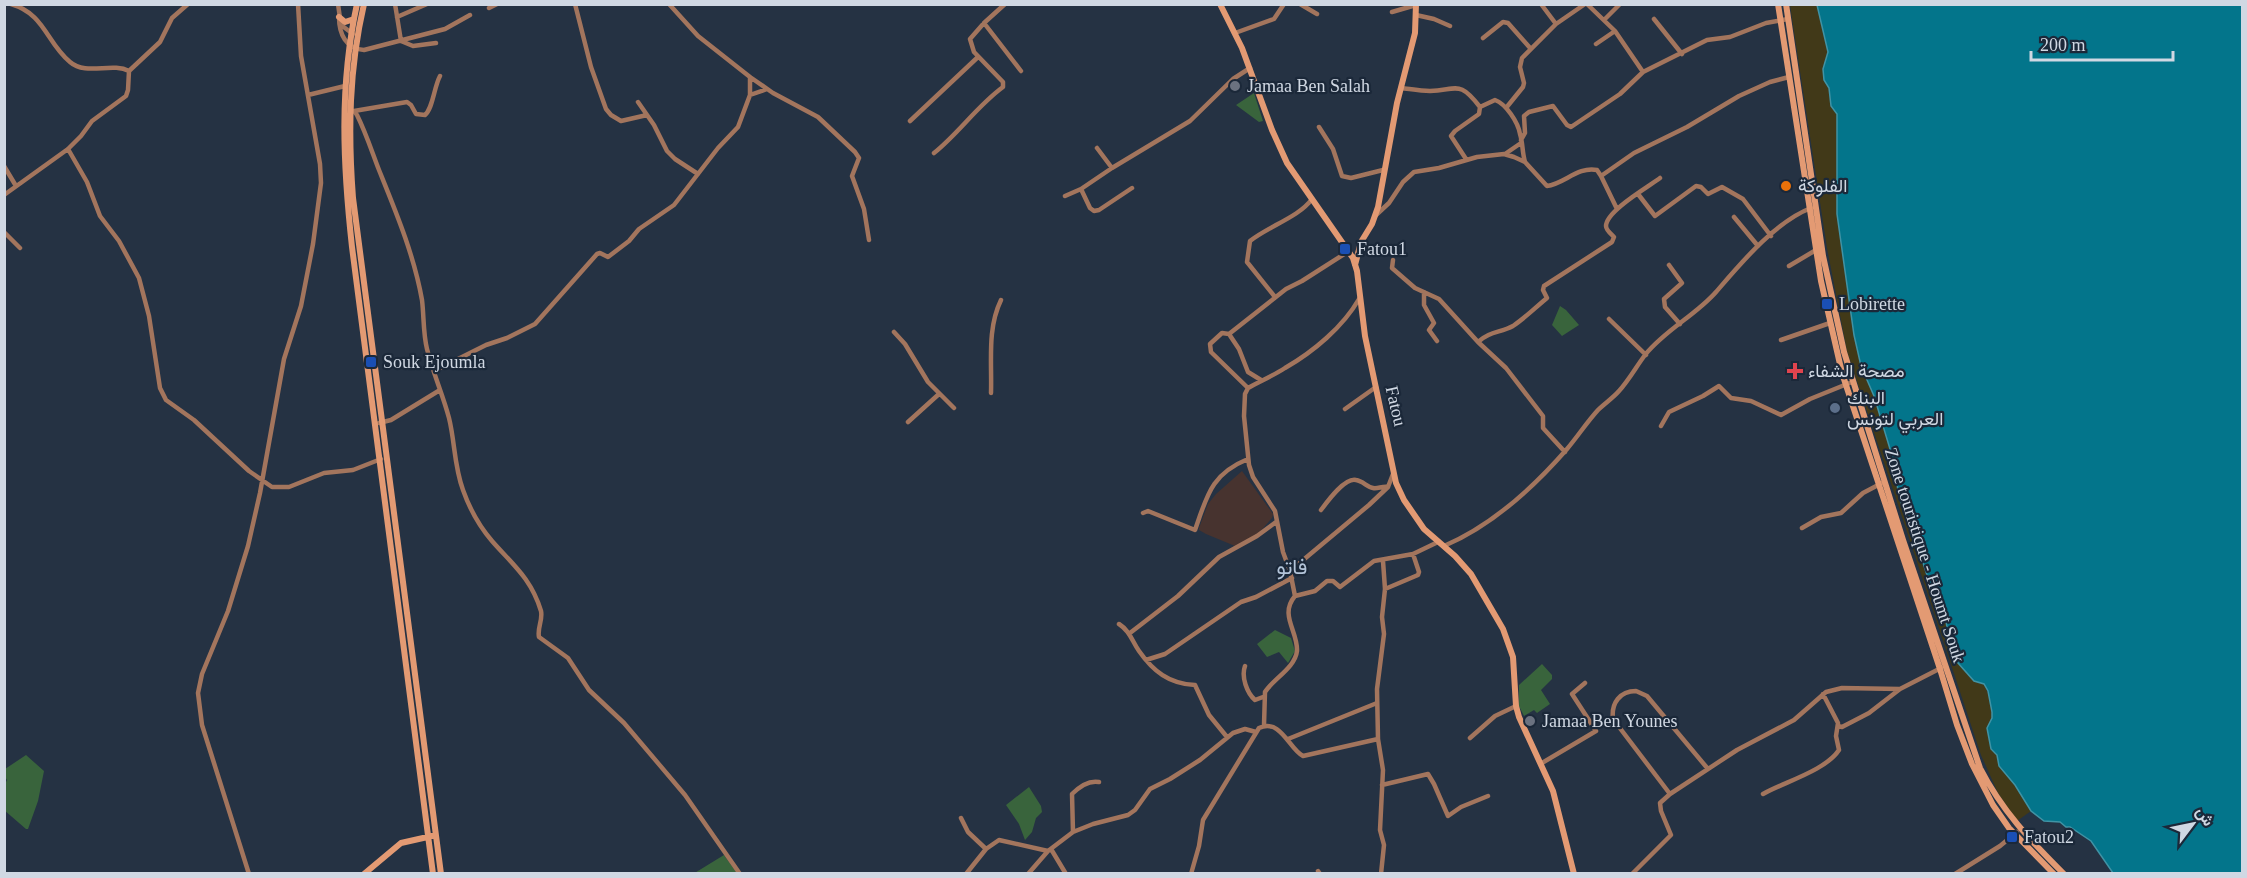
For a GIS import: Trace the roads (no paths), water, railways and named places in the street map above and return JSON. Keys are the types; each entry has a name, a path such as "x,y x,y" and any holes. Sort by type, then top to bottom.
{"main road":[{"path":"357,4 344,165 380,422 434,873"},
{"path":"353,34 364,4"},
{"name":"Fatou","path":"1220,4 1250,68 1277,143 1293,172 1348,250 1355,264"},
{"path":"1778,4 1813,208 1849,383"},
{"path":"1786,4 1813,208 1816,250 1830,323 1943,667 1960,734 1981,784 1993,805 2054,873"},
{"name":"Fatou","path":"1416,5 1414,42 1401,88 1375,216 1360,242 1355,264 1359,299 1388,436 1393,474 1400,492 1424,529 1462,563 1476,581 1509,640 1515,667 1516,706"},
{"path":"339,17 345,22 354,19"},
{"path":"349,112 345,87 352,46"},
{"path":"1348,250 1353,249 1360,242"},
{"path":"380,422 381,459 391,512"},
{"path":"403,613 441,873"},
{"path":"1516,706 1519,717 1542,763 1557,806 1574,873"},
{"path":"418,837 427,826"},
{"path":"2018,832 2064,873"},
{"path":"364,873 397,846 418,837 435,835"}],"street":[{"path":"10,4 28,11 36,18 71,63 97,69 118,68 129,71"},
{"path":"4,195 68,149 92,121 126,96 129,71 159,42 172,18 188,4"},
{"path":"249,873 202,725 198,699 202,674 228,611 241,569 260,490 284,359 303,296 318,210 321,183 320,164 299,38 298,4"},
{"path":"338,4 341,34 352,46 364,50 445,29 470,15"},
{"path":"395,4 401,41"},
{"path":"397,17 428,4"},
{"path":"489,8 497,4"},
{"path":"575,4 591,67 606,109 621,121 647,115"},
{"path":"669,4 692,30 750,77 818,117 855,152 859,158 852,176 864,209 869,240"},
{"path":"934,153 950,140 981,105 1003,87 1003,82 974,52 970,39 1005,4"},
{"path":"1235,33 1274,19 1284,4"},
{"path":"1300,4 1317,14"},
{"path":"1541,4 1557,24"},
{"path":"1506,108 1523,87 1521,62 1531,49 1557,24 1586,4 1614,31 1643,72"},
{"path":"1604,20 1620,4"},
{"path":"1392,12 1416,5"},
{"path":"1416,15 1450,26"},
{"path":"339,17 341,25 353,34"},
{"path":"1654,19 1682,54"},
{"path":"1375,216 1389,203 1403,182 1414,172 1439,168 1466,159 1504,154 1521,142 1525,134 1524,116 1529,112 1553,106 1571,128 1620,94 1643,72 1713,38 1730,37 1766,23 1788,19"},
{"path":"1483,38 1503,22 1508,23 1531,49"},
{"path":"984,23 1021,71"},
{"path":"1596,44 1614,31"},
{"path":"401,41 413,46 436,43"},
{"path":"910,121 978,57"},
{"path":"1065,196 1081,189 1190,121 1233,79 1250,68"},
{"path":"349,112 407,102 416,114 425,116 429,111 434,87 440,76"},
{"path":"434,371 535,324 597,254 608,257 615,254 639,230 674,205 718,148 738,127 750,95 750,77"},
{"path":"1600,176 1634,153 1688,127 1739,96 1770,82 1789,77"},
{"path":"308,95 345,87"},
{"path":"1401,88 1430,91 1455,87 1467,91 1480,107 1479,114 1451,136 1466,159"},
{"path":"750,95 767,89"},
{"path":"1480,107 1495,100 1502,103 1518,128 1525,162"},
{"path":"638,102 668,151 675,159 698,174"},
{"path":"349,112 363,127 400,224 422,301 424,330 451,424 456,464 463,490 486,533 517,566 531,589 541,613 539,637 568,658 589,690 624,723 685,795 740,873"},
{"path":"1319,127 1333,149 1342,176 1351,178 1383,170"},
{"path":"1097,148 1112,168"},
{"path":"68,149 87,182 100,216 116,236 139,278 149,316 160,388 166,400 206,431 268,486 280,489 289,487 324,473 353,470 381,459"},
{"path":"1504,154 1525,162 1547,186 1590,169 1597,170 1617,209"},
{"path":"4,166 16,186"},
{"path":"1478,342 1490,333 1520,321 1547,298 1543,290 1544,286 1612,242 1614,237 1606,225 1617,209 1660,178"},
{"path":"1638,194 1655,216 1695,186 1701,187 1708,194 1722,187 1743,199 1771,236"},
{"path":"1081,189 1090,208 1094,211 1132,188"},
{"path":"1275,297 1247,262 1250,241 1272,225 1306,207 1312,199"},
{"path":"1295,596 1315,591 1327,581 1332,581 1338,587 1342,586 1374,561 1413,554 1478,530 1496,518 1565,452 1599,410 1621,389 1646,355 1716,292 1758,246 1788,222 1813,208"},
{"path":"1734,217 1758,246"},
{"path":"4,231 20,248"},
{"path":"1229,334 1286,288 1302,281 1348,250"},
{"path":"1789,266 1816,250"},
{"path":"1393,260 1392,268 1415,288 1443,303 1478,342 1506,368 1543,416 1543,428 1565,452"},
{"path":"1669,265 1682,283 1664,299 1665,307 1680,324"},
{"path":"1424,292 1424,305 1434,321 1430,330 1437,341"},
{"path":"1246,387 1284,369 1308,352 1343,322 1359,299"},
{"path":"991,393 991,332 1001,300"},
{"path":"1609,318 1646,355"},
{"path":"1781,340 1830,323"},
{"path":"894,332 905,344 928,382 954,408"},
{"path":"1246,387 1209,348 1219,335 1226,332 1229,334 1239,349 1250,378 1246,387 1244,410 1248,459 1253,477 1275,511 1295,596 1290,605 1289,615 1296,654 1292,663 1267,688 1263,697 1264,725"},
{"path":"1248,372 1261,380"},
{"path":"1661,426 1669,412 1719,386 1731,398 1750,401 1781,415 1810,399 1849,383"},
{"path":"1345,408 1376,387"},
{"path":"380,422 391,420 441,390"},
{"path":"908,422 939,394"},
{"path":"1143,513 1148,511 1195,530 1204,500 1216,480 1230,468 1248,459"},
{"path":"1290,571 1374,501 1388,487 1393,474"},
{"path":"1321,510 1334,493 1352,480 1358,480 1371,488 1388,487"},
{"path":"1802,528 1821,517 1842,513 1863,493 1882,483"},
{"path":"260,490 268,486"},
{"path":"1130,633 1178,596 1219,557 1257,536 1276,522"},
{"path":"1385,590 1418,575 1413,554"},
{"path":"1381,873 1384,845 1380,830 1383,770 1378,739 1377,702 1378,673 1384,634 1383,561"},
{"path":"1146,660 1165,654 1241,602 1292,579"},
{"path":"1119,624 1130,633 1146,660 1158,673 1173,682 1195,685 1209,716 1227,737"},
{"path":"1245,666 1243,670 1247,691 1256,700 1263,697"},
{"path":"1838,726 1842,727 1869,713 1900,689 1943,667"},
{"path":"1542,763 1596,731 1572,694 1585,683"},
{"path":"1632,873 1671,835 1660,807 1662,800 1670,794 1737,750 1794,720 1823,694 1842,688 1900,689"},
{"path":"1670,794 1613,719 1614,705 1622,695 1636,691 1647,696 1708,769"},
{"path":"1762,794 1818,767 1839,750 1836,736 1838,726 1823,694"},
{"path":"1288,738 1377,702"},
{"path":"1470,738 1495,716 1516,706"},
{"path":"1264,725 1275,728 1288,738 1296,752 1303,756 1378,739"},
{"path":"1191,873 1199,846 1203,820 1256,732 1264,725"},
{"path":"1028,873 1050,850 1073,832 1131,813 1150,789 1200,760 1227,737 1241,729 1256,732"},
{"path":"1382,785 1428,774 1448,816 1461,807 1488,795"},
{"path":"1073,832 1072,794 1081,786 1095,781 1099,782"},
{"path":"961,818 968,831 986,849"},
{"path":"1954,873 2000,846 2018,832"},
{"path":"966,873 986,849 999,840 1050,850 1066,873"}],"water":[{"path":"1817,5 2242,5 2242,873 2113,873 2091,841 2060,822 2044,821 2031,811 2015,785 1999,766 1997,755 1991,749 1987,728 1992,718 1988,691 1984,684 1974,681 1958,663 1949,643 1945,613 1933,594 1912,528 1900,500 1890,449 1874,396 1861,366 1854,335 1837,214 1837,114 1831,106 1829,88 1824,80 1823,69 1828,52"}],"place":[{"name":"Jamaa Ben Salah","path":"1235,86"},
{"name":"الفلوكة","path":"1786,186"},
{"name":"Fatou1","path":"1345,249"},
{"name":"Lobirette","path":"1827,304"},
{"name":"Souk Ejoumla","path":"371,362"},
{"name":"مصحة الشفاء","path":"1795,371"},
{"name":"البنك العربي لتونس","path":"1835,408"},
{"name":"Jamaa Ben Younes","path":"1530,721"},
{"name":"Fatou2","path":"2012,837"}],"district":[{"name":"فاتو","path":"1292,567"}]}
